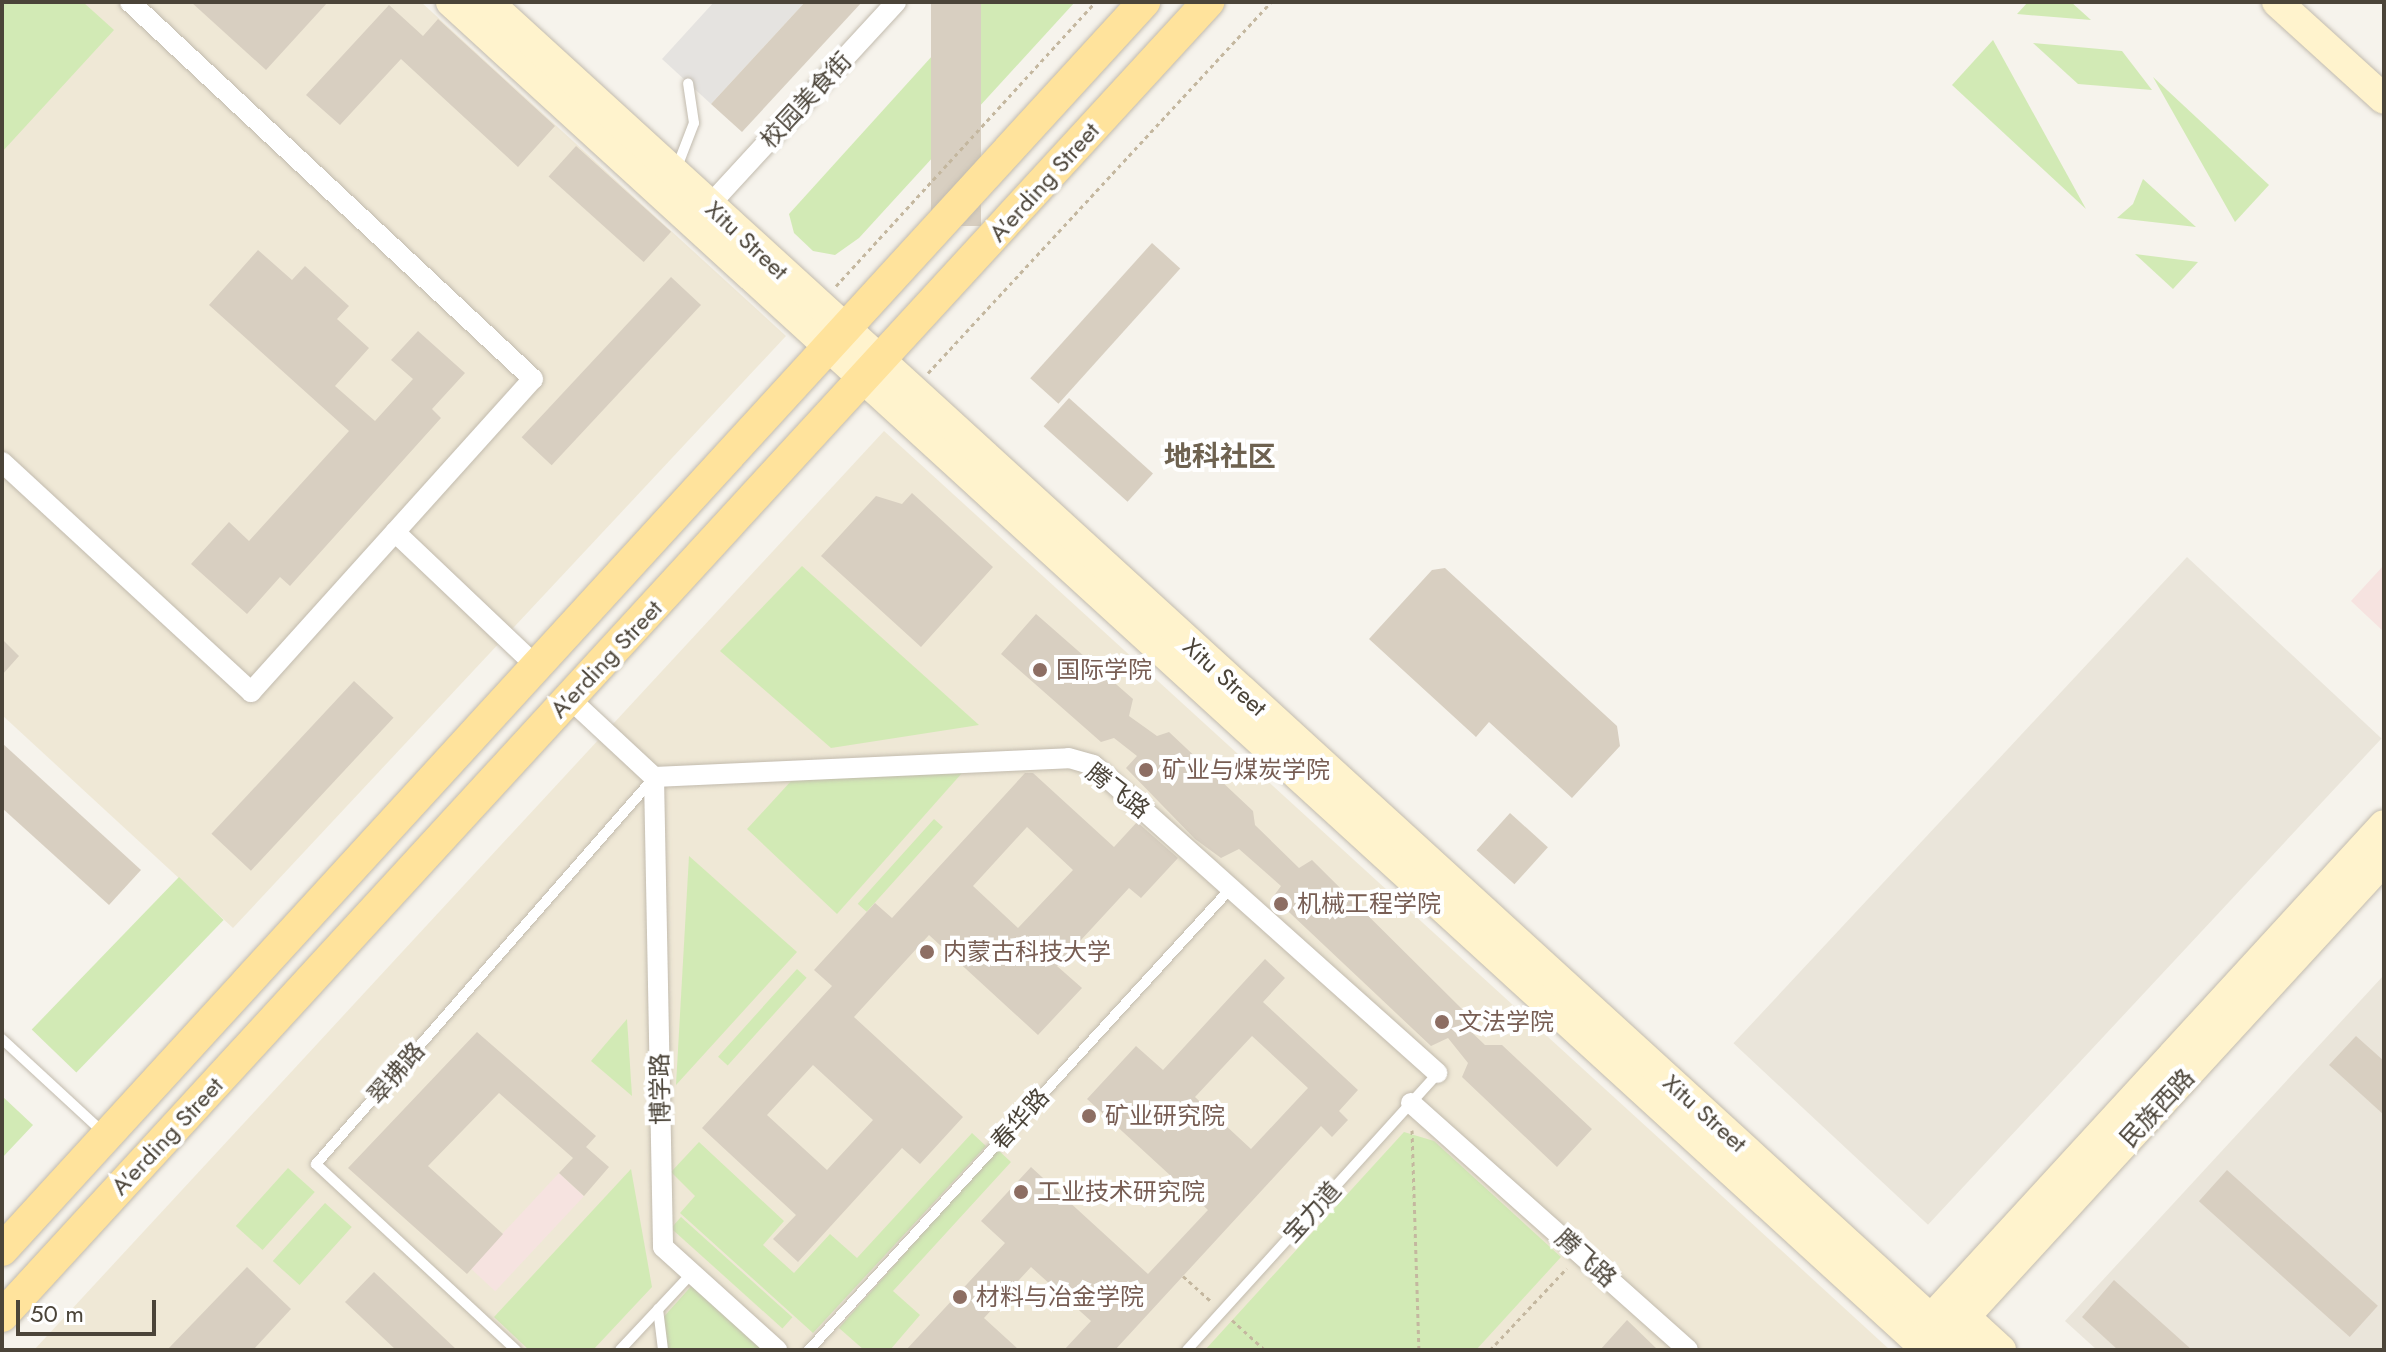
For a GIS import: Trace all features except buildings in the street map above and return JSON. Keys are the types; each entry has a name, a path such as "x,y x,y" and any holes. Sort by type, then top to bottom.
{"main road":[{"name":"Xitu Street","path":"451,2 828,326"},
{"name":"Xitu Street","path":"488,2 674,172 871,370 1939,1338"},
{"name":"A'erding Street","path":"2,1250 534,664 828,326 1144,2"},
{"name":"A'erding Street","path":"2,1316 1208,2"},
{"path":"2277,2 2384,99"},
{"name":"Xitu Street","path":"871,370 911,391 1939,1338"},
{"name":"民族西路","path":"1939,1338 2384,825"},
{"name":"民族西路","path":"1939,1338 2384,860"},
{"path":"1939,1338 2001,1350"}],"street":[{"path":"2,462 251,692 533,379 130,2"},
{"name":"校园美食街","path":"716,198 896,2"},
{"path":"395,532 534,664"},
{"path":"570,699 654,777"},
{"name":"腾飞路","path":"654,777 1069,758 1093,765 1438,1073"},
{"name":"博学路","path":"654,777 663,1247 777,1350"},
{"name":"腾飞路","path":"1411,1103 1688,1350"}],"lane":[{"path":"674,172 694,123 688,83"},
{"name":"翠拂路","path":"516,1350 316,1164 654,777"},
{"name":"春华路","path":"809,1350 1231,888"},
{"path":"2,1039 106,1135"},
{"name":"宝力道","path":"1187,1350 1438,1073"},
{"path":"620,1350 692,1273"},
{"path":"658,1309 663,1350"}],"path":[{"path":"828,326 1095,2"},
{"path":"911,391 1271,2"},
{"path":"1411,1103 1419,1350"},
{"path":"1490,1350 1581,1253"}],"shaded area":[{"path":"2,2 421,2 786,336 233,928 2,715"},
{"path":"714,2 805,2 711,104 662,59"},
{"name":"内蒙古科技大学","path":"884,431 1662,1141 1890,1350 34,1350"},
{"path":"2187,557 2382,738 1928,1225 1733,1043"},
{"path":"2384,565 2384,632 2351,601"},
{"path":"2384,975 2384,1350 2097,1350 2065,1321"},
{"path":"559,1173 584,1196 495,1291 470,1268"}],"green space":[{"path":"2,2 83,2 114,30 2,152"},
{"path":"981,2 1075,2 859,238 835,255 813,251 794,233 789,214"},
{"path":"2028,2 2071,2 2091,20 2017,14"},
{"path":"1993,40 2086,209 1952,85"},
{"path":"2033,43 2122,51 2152,90 2078,84"},
{"path":"2153,77 2269,185 2235,222"},
{"path":"2143,179 2196,227 2117,218 2133,204"},
{"path":"2135,254 2198,262 2173,289"},
{"path":"802,566 979,725 831,748 720,651"},
{"path":"962,773 837,914 747,829 792,780"},
{"path":"934,819 943,827 867,912 858,904"},
{"path":"689,856 797,952 676,1085"},
{"path":"179,877 224,920 76,1073 32,1030"},
{"path":"797,969 807,978 728,1065 718,1057"},
{"path":"627,1019 632,1096 591,1061"},
{"path":"2,1096 33,1125 2,1158"},
{"path":"1404,1132 1434,1141 1561,1257 1476,1350 1205,1350"},
{"path":"972,1133 986,1146 813,1333 680,1213 695,1196 671,1172 699,1142 784,1221 763,1245 794,1273 830,1234 857,1258"},
{"path":"997,1149 1011,1162 893,1291 920,1315 890,1350 864,1350 839,1328"},
{"path":"288,1168 315,1192 263,1250 236,1226"},
{"path":"631,1169 652,1287 593,1350 529,1350 494,1317"},
{"path":"325,1203 352,1227 300,1285 273,1261"},
{"path":"681,1217 792,1317 782,1329 671,1228"},
{"path":"695,1282 770,1350 663,1350 660,1321"}],"place":[{"name":"国际学院","path":"1040,670"},
{"name":"矿业与煤炭学院","path":"1146,770"},
{"name":"机械工程学院","path":"1281,904"},
{"name":"内蒙古科技大学","path":"927,952"},
{"name":"文法学院","path":"1442,1022"},
{"name":"矿业研究院","path":"1089,1116"},
{"name":"工业技术研究院","path":"1021,1192"},
{"name":"材料与冶金学院","path":"960,1297"}],"district":[{"name":"地科社区","path":"1220,457"}]}
